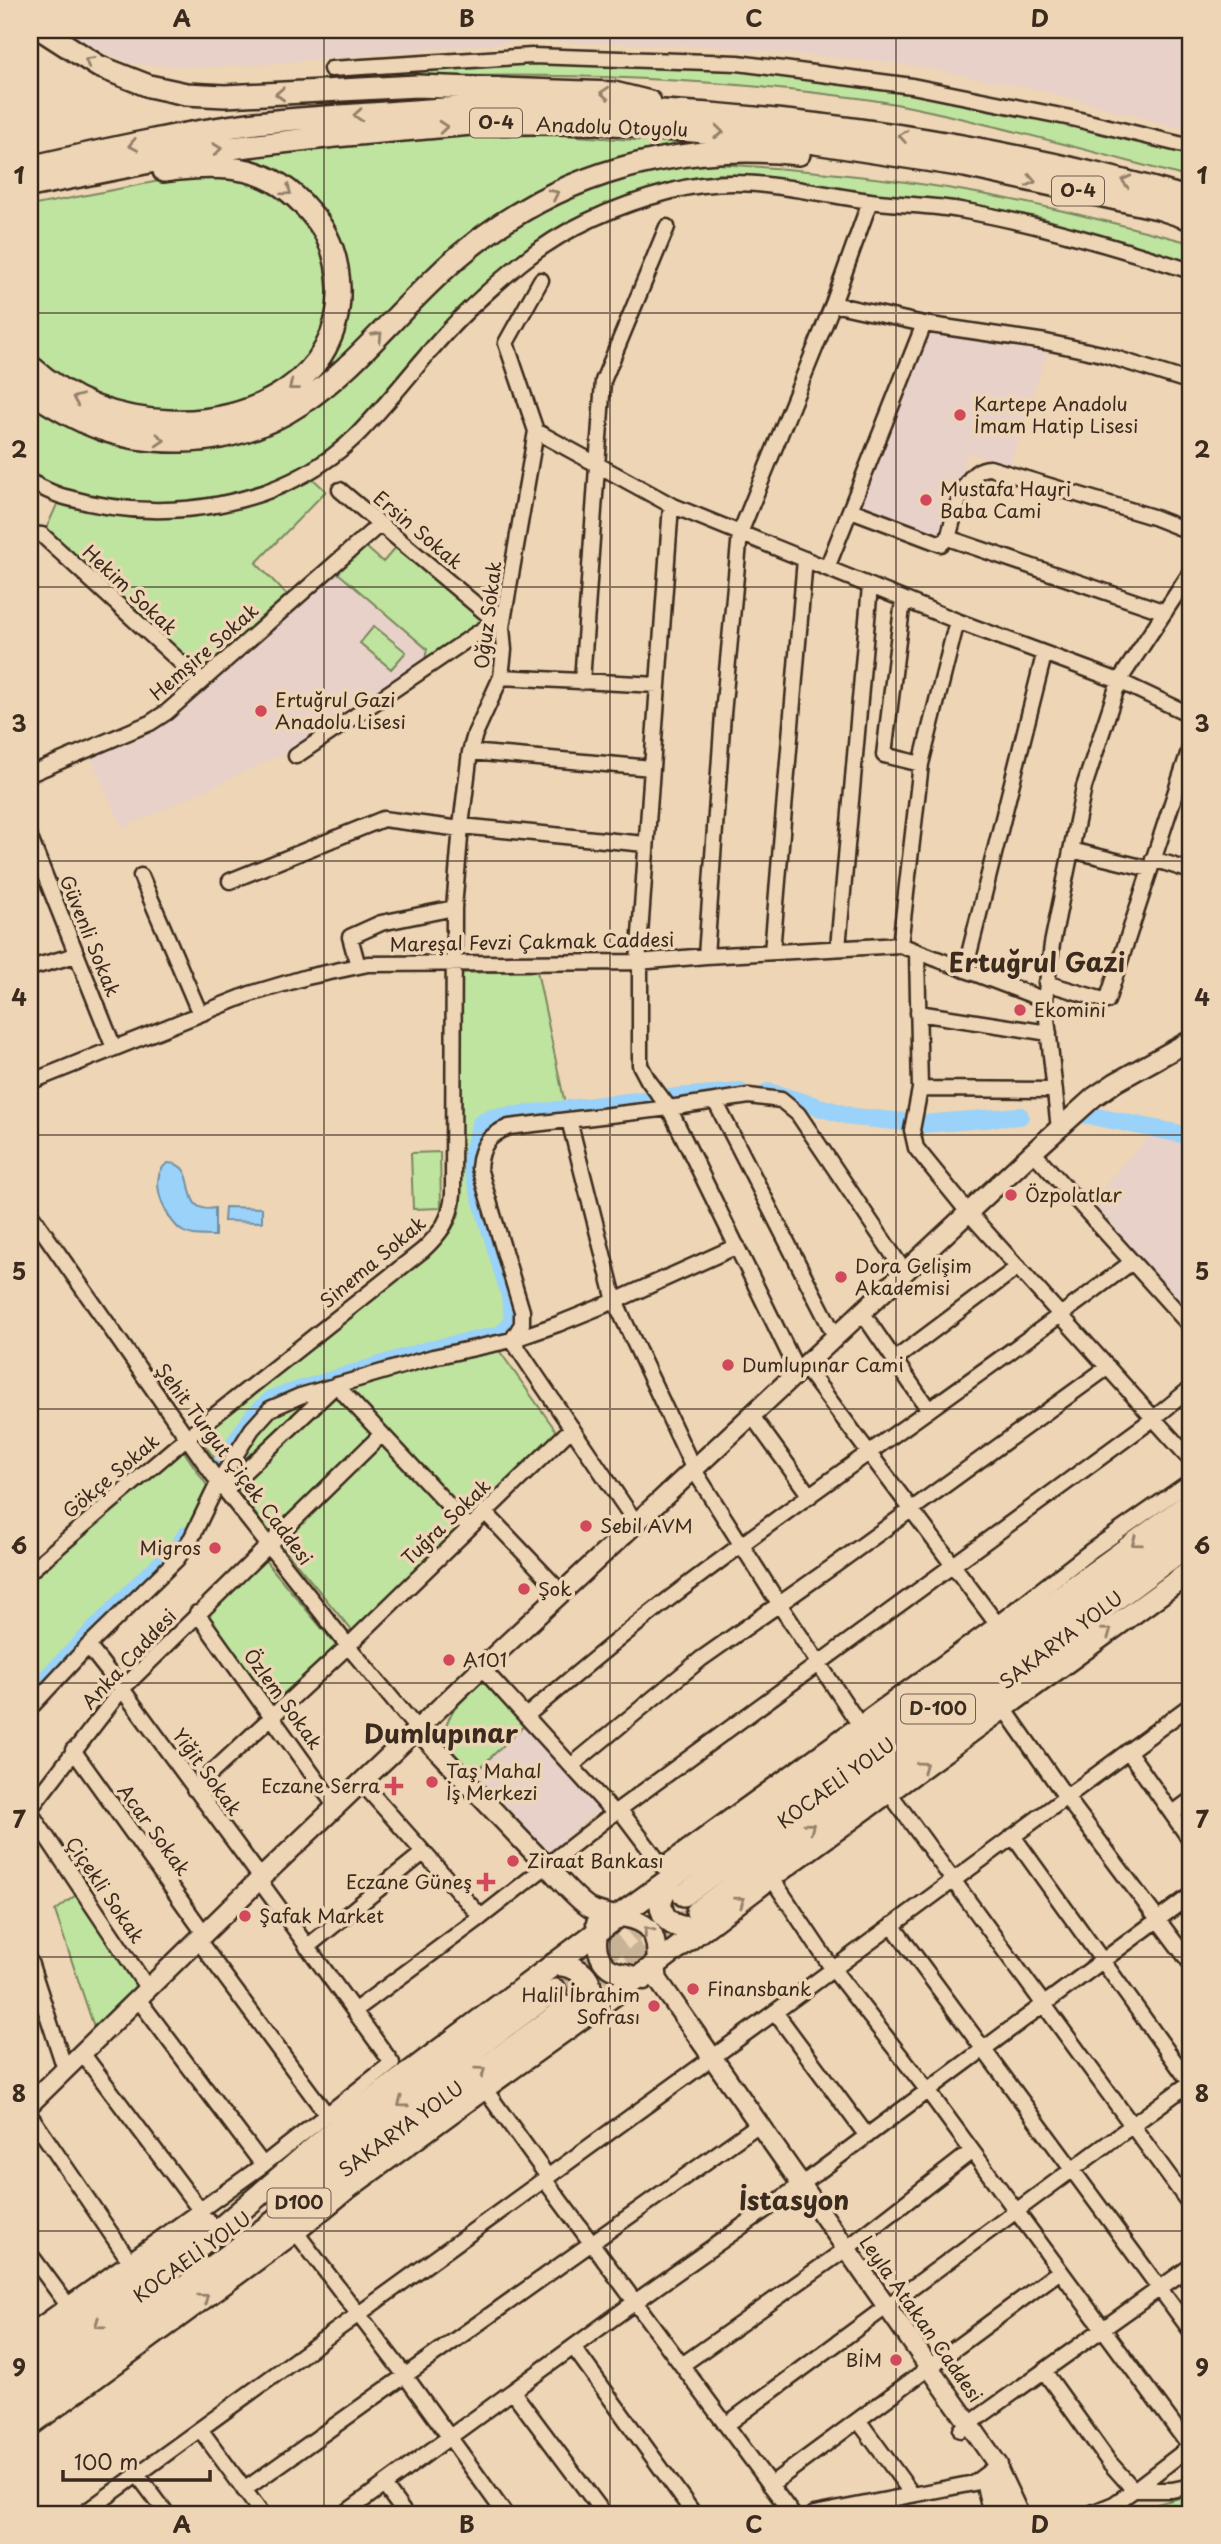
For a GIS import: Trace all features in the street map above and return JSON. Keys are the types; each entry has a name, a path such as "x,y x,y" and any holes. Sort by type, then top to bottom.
{"highway":[{"path":"41,30 98,66 149,86 186,94 225,96 417,86 614,93 696,113"},
{"name":"Anadolu Otoyolu","path":"30,167 254,123 520,106 696,113 900,135 1056,164 1191,199"},
{"name":"Anadolu Otoyolu","path":"30,187 205,151 335,136 483,124 602,123 796,140 965,166 1157,208 1191,219"},
{"path":"30,391 65,414 121,435 156,441 200,440 244,432 284,416 319,392 341,374 434,279 470,248 523,210 579,182 642,162 728,152 781,152 892,166 965,166"},
{"path":"30,187 181,168 220,167 265,177 284,187 301,201 325,232 336,260 339,305 333,328 318,360 297,384 270,402 225,417 187,422 108,412 68,396 30,366"},
{"path":"30,2353 616,1918 684,1895 1191,1502"},
{"name":"KOCAELİ YOLU","path":"684,1895 1191,1522"},
{"name":"SAKARYA YOLU","path":"684,1895 1191,1543"},
{"path":"568,2005 612,1996 653,1979 680,1947 771,1877 1191,1571"},
{"path":"684,1895 664,1892 661,1907 664,1915 673,1924 695,1928 717,1919"},
{"path":"30,2425 295,2231 346,2189 484,2088 568,2005 591,1999 591,1986 582,1973 575,1968 554,1964"},
{"name":"SAKARYA YOLU","path":"30,2402 151,2299 568,2005"},
{"path":"151,2299 349,2118"},
{"path":"151,2299 346,2189"},
{"name":"KOCAELİ YOLU","path":"30,2374 151,2299"},
{"path":"30,2402 57,2391 176,2318"}],"main road":[{"path":"30,2104 260,1879 561,1592 1033,1152 1094,1097 1191,1040"},
{"path":"418,1730 589,1907 616,1918 637,1920 650,1930 657,1948 653,1979 618,1973 605,1965 597,1950 599,1931 589,1907"},
{"name":"Leyla Atakan Caddesi","path":"653,1979 965,2427 990,2472"}],"street":[{"path":"331,69 532,56 738,63 912,86 1076,119 1191,148"},
{"path":"30,482 62,497 149,512 229,503 271,489 313,468 355,436 439,340 523,261 570,229 599,214 669,191 697,185 727,181 752,183 870,201 958,209 1054,230 1191,271"},
{"path":"706,956 723,714 740,533 833,304 870,201"},
{"path":"582,682 603,381 667,227"},
{"name":"Oğuz Sokak","path":"454,965 454,908 470,752 475,734 501,677 504,650 499,624 536,431 506,344 541,280"},
{"path":"833,304 924,324 1057,344 1102,354 1191,382"},
{"path":"827,568 924,324"},
{"path":"536,431 671,505 957,621 1119,681 1191,715"},
{"path":"851,510 936,543 946,543 969,478 974,472 984,468 1153,517 1191,532"},
{"name":"Ersin Sokak","path":"340,490 499,624"},
{"path":"671,505 645,844 639,962 640,1065 669,1108 801,1369 869,1453 997,1624"},
{"name":"Hemşire Sokak","path":"30,774 150,723 167,712 380,523"},
{"name":"Hekim Sokak","path":"30,534 42,536 201,681"},
{"path":"948,538 1165,612"},
{"path":"772,952 805,559"},
{"path":"1059,1129 1045,1000 1046,983 1084,787 1119,681 1191,572"},
{"path":"838,948 870,586"},
{"path":"904,600 884,755 921,764"},
{"path":"900,945 921,764 957,621"},
{"path":"296,756 499,624"},
{"path":"965,970 1044,655"},
{"path":"501,677 658,685"},
{"path":"1046,983 1107,1001 1191,746"},
{"path":"470,752 652,768"},
{"path":"230,881 383,819 645,844"},
{"name":"Güvenli Sokak","path":"30,838 36,872 76,955 114,1048"},
{"path":"1071,850 1191,871"},
{"path":"141,876 200,1014"},
{"path":"358,966 350,937 381,923 454,908"},
{"name":"Mareşal Fevzi Çakmak Caddesi","path":"30,1082 275,986 358,966 639,962 900,945 1045,1000"},
{"path":"917,952 919,1089 912,1139 923,1159 968,1212 1191,1460"},
{"path":"30,968 76,955"},
{"name":"Sinema Sokak","path":"186,1438 423,1250 443,1228 452,1207 453,1194 454,965"},
{"path":"918,1013 1049,1033"},
{"path":"919,1089 1055,1090"},
{"path":"512,1340 522,1324 522,1311 479,1168 480,1153 485,1142 495,1132 509,1127 748,1097 781,1100 794,1109 904,1271"},
{"path":"715,1101 835,1336"},
{"path":"569,1120 615,1301 694,1469 859,1724"},
{"path":"1033,1152 1191,1327"},
{"name":"Şehit Turgut Çiçek Caddesi","path":"30,1213 222,1486 418,1730"},
{"path":"30,1708 185,1549 252,1429 270,1409 300,1396 433,1357 512,1340 615,1301 737,1246"},
{"path":"526,1716 631,1629 743,1544 1132,1262"},
{"path":"894,1360 1018,1267"},
{"path":"861,1311 929,1410"},
{"path":"512,1340 636,1523"},
{"path":"571,1766 692,1666 1108,1367"},
{"path":"336,1385 469,1527"},
{"path":"222,1486 336,1385"},
{"path":"354,2011 617,1811 1153,1419 1191,1388"},
{"path":"752,1416 810,1496"},
{"name":"Tuğra Sokak","path":"194,1789 348,1646 572,1428"},
{"name":"Anka Caddesi","path":"30,1810 122,1689 382,1434"},
{"name":"Gökçe Sokak","path":"30,1571 186,1438"},
{"path":"482,1668 571,1766 617,1811 662,1866 997,1624 1092,1550 1191,1481"},
{"path":"485,1511 561,1592"},
{"name":"Özlem Sokak","path":"197,1614 337,1807"},
{"name":"Yiğit Sokak","path":"88,1646 122,1689 392,2063 327,2115"},
{"path":"83,2514 775,2012 1191,1705"},
{"path":"1003,1707 1066,1797 1191,1964"},
{"name":"Acar Sokak","path":"73,1750 327,2115"},
{"path":"1128,1751 1191,1841"},
{"path":"362,1783 481,1917"},
{"path":"888,1791 1191,2206"},
{"path":"1172,1814 1191,1800"},
{"name":"Çiçekli Sokak","path":"30,1810 143,1994 263,2165"},
{"path":"726,2425 1191,2083 1013,1836"},
{"path":"307,1947 423,1853"},
{"path":"771,1877 832,1968 928,2091 1190,2447 1114,2504 1089,2514"},
{"path":"344,2514 798,2187 1191,1895"},
{"path":"892,1925 1191,2330"},
{"path":"30,1962 65,2069"},
{"path":"775,2012 867,2136"},
{"path":"82,2053 200,2210"},
{"path":"484,2088 590,2241 792,2514"},
{"path":"30,2115 129,2260"},
{"path":"30,2332 263,2165 327,2115"},
{"path":"244,2490 590,2241 756,2126"},
{"path":"682,2365 842,2251 972,2151"},
{"path":"295,2231 404,2374 505,2514"},
{"path":"30,2254 66,2304"},
{"path":"965,2427 1191,2266"},
{"path":"771,2485 1060,2271"},
{"path":"574,2348 694,2514"},
{"path":"1044,2371 1109,2462 1134,2490 1172,2490 1191,2486"},
{"path":"513,2392 604,2514"},
{"path":"858,2420 912,2494"},
{"path":"200,2429 262,2514"},
{"path":"814,2514 974,2483 990,2472"},
{"path":"990,2472 992,2514"},
{"name":"Leyla Atakan Caddesi","path":"990,2472 1007,2514"},
{"name":"Leyla Atakan Caddesi","path":"990,2472 1021,2514"},
{"path":"137,2474 167,2514"},
{"path":"384,2485 405,2514"}],"shaded area":[{"path":"61,30 1191,30 1191,131 1036,89 896,63 704,46 527,41 254,65 146,65 126,62"},
{"name":"Kartepe Anadolu İmam Hatip Lisesi","path":"927,332 1047,352 1010,466 968,453 941,537 858,506"},
{"name":"Ertuğrul Gazi Anadolu Lisesi","path":"338,573 427,649 425,660 288,752 123,828 89,754 207,685"},
{"path":"1153,1132 1191,1140 1191,1320 1086,1205"},
{"path":"525,1725 601,1808 548,1853 473,1774"}],"green space":[{"path":"495,61 734,69 900,90 1009,111 1172,148 1191,154 1191,178 928,111 876,101 787,90 717,83 576,76 434,76 293,83 389,70"},
{"path":"559,135 709,145 544,189 324,379 318,371 340,243 328,217 294,182 228,158 375,141 453,136"},
{"path":"703,163 855,176 1008,199 1191,243 1191,264 1042,218 958,201 862,193 761,176 717,174 645,193 567,225 352,431 313,460 268,483 235,494 200,501 130,502 62,487 30,474 30,403 55,420 83,433 142,449 192,452 241,442 281,426 316,405 377,353 464,266 522,223 594,187 645,172"},
{"path":"185,176 231,178 258,185 282,198 301,216 315,238 325,263 329,289 327,315 319,340 304,363 281,383 255,398 226,407 163,411 132,407 103,399 76,387 58,375 30,350 30,206"},
{"path":"311,477 326,491 256,563 288,596 199,672 46,529 59,500 170,516"},
{"path":"398,545 486,619 425,660 427,649 338,573 366,547 383,562"},
{"path":"374,626 406,652 391,669 360,643"},
{"path":"537,971 566,1109 485,1120 477,1132 472,1164 474,1179 510,1296 512,1312 508,1327 491,1339 559,1435 478,1509 353,1632 253,1511 199,1437 434,1251 448,1235 455,1224 461,1204 459,973"},
{"path":"440,1152 441,1208 413,1209 411,1153"},
{"path":"183,1450 208,1487 188,1532 175,1551 30,1695 30,1582"},
{"path":"264,1559 335,1644 335,1647 272,1704 205,1613"},
{"path":"484,1680 525,1725 473,1774 443,1742 451,1714"},
{"path":"76,1895 136,1986 94,2027 55,1911"},
{"path":"1191,2495 1191,2514 1119,2514"}],"water":[{"path":"168,1163 184,1171 196,1204 203,1208 215,1208 215,1236 194,1235 182,1231 164,1208 158,1187 162,1169"},
{"path":"225,1207 262,1208 262,1222 224,1221"}],"waterway":[{"path":"220,1465 253,1416 273,1398 428,1350 499,1335 505,1331 513,1320 510,1296 472,1168 472,1154 481,1123 491,1118 740,1092"},
{"path":"768,1092 853,1117 906,1122"},
{"path":"1087,1115 1191,1136"},
{"path":"922,1124 1020,1116"},
{"path":"30,1695 175,1551 186,1535"}],"tunnel":[{"path":"555,1990 684,1895"},
{"path":"578,1999 690,1917"}],"place":[{"name":"Kartepe Anadolu İmam Hatip Lisesi","path":"960,415"},
{"name":"Mustafa Hayri Baba Cami","path":"926,500"},
{"name":"Ertuğrul Gazi Anadolu Lisesi","path":"261,711"},
{"name":"Ekomini","path":"1020,1010"},
{"name":"Özpolatlar","path":"1011,1195"},
{"name":"Dora Gelişim Akademisi","path":"841,1277"},
{"name":"Dumlupınar Cami","path":"728,1365"},
{"name":"Sebil AVM","path":"586,1526"},
{"name":"Migros","path":"215,1548"},
{"name":"Şok","path":"524,1589"},
{"name":"A101","path":"449,1660"},
{"name":"Taş Mahal İş Merkezi","path":"432,1782"},
{"name":"Eczane Serra","path":"394,1786"},
{"name":"Ziraat Bankası","path":"513,1861"},
{"name":"Eczane Güneş","path":"486,1882"},
{"name":"Şafak Market","path":"245,1916"},
{"name":"Finansbank","path":"693,1989"},
{"name":"Halil İbrahim Sofrası","path":"654,2006"},
{"name":"BİM","path":"896,2360"}],"district":[{"name":"Ertuğrul Gazi","path":"1037,963"},
{"name":"Dumlupınar","path":"441,1734"},
{"name":"İstasyon","path":"794,2201"}]}
